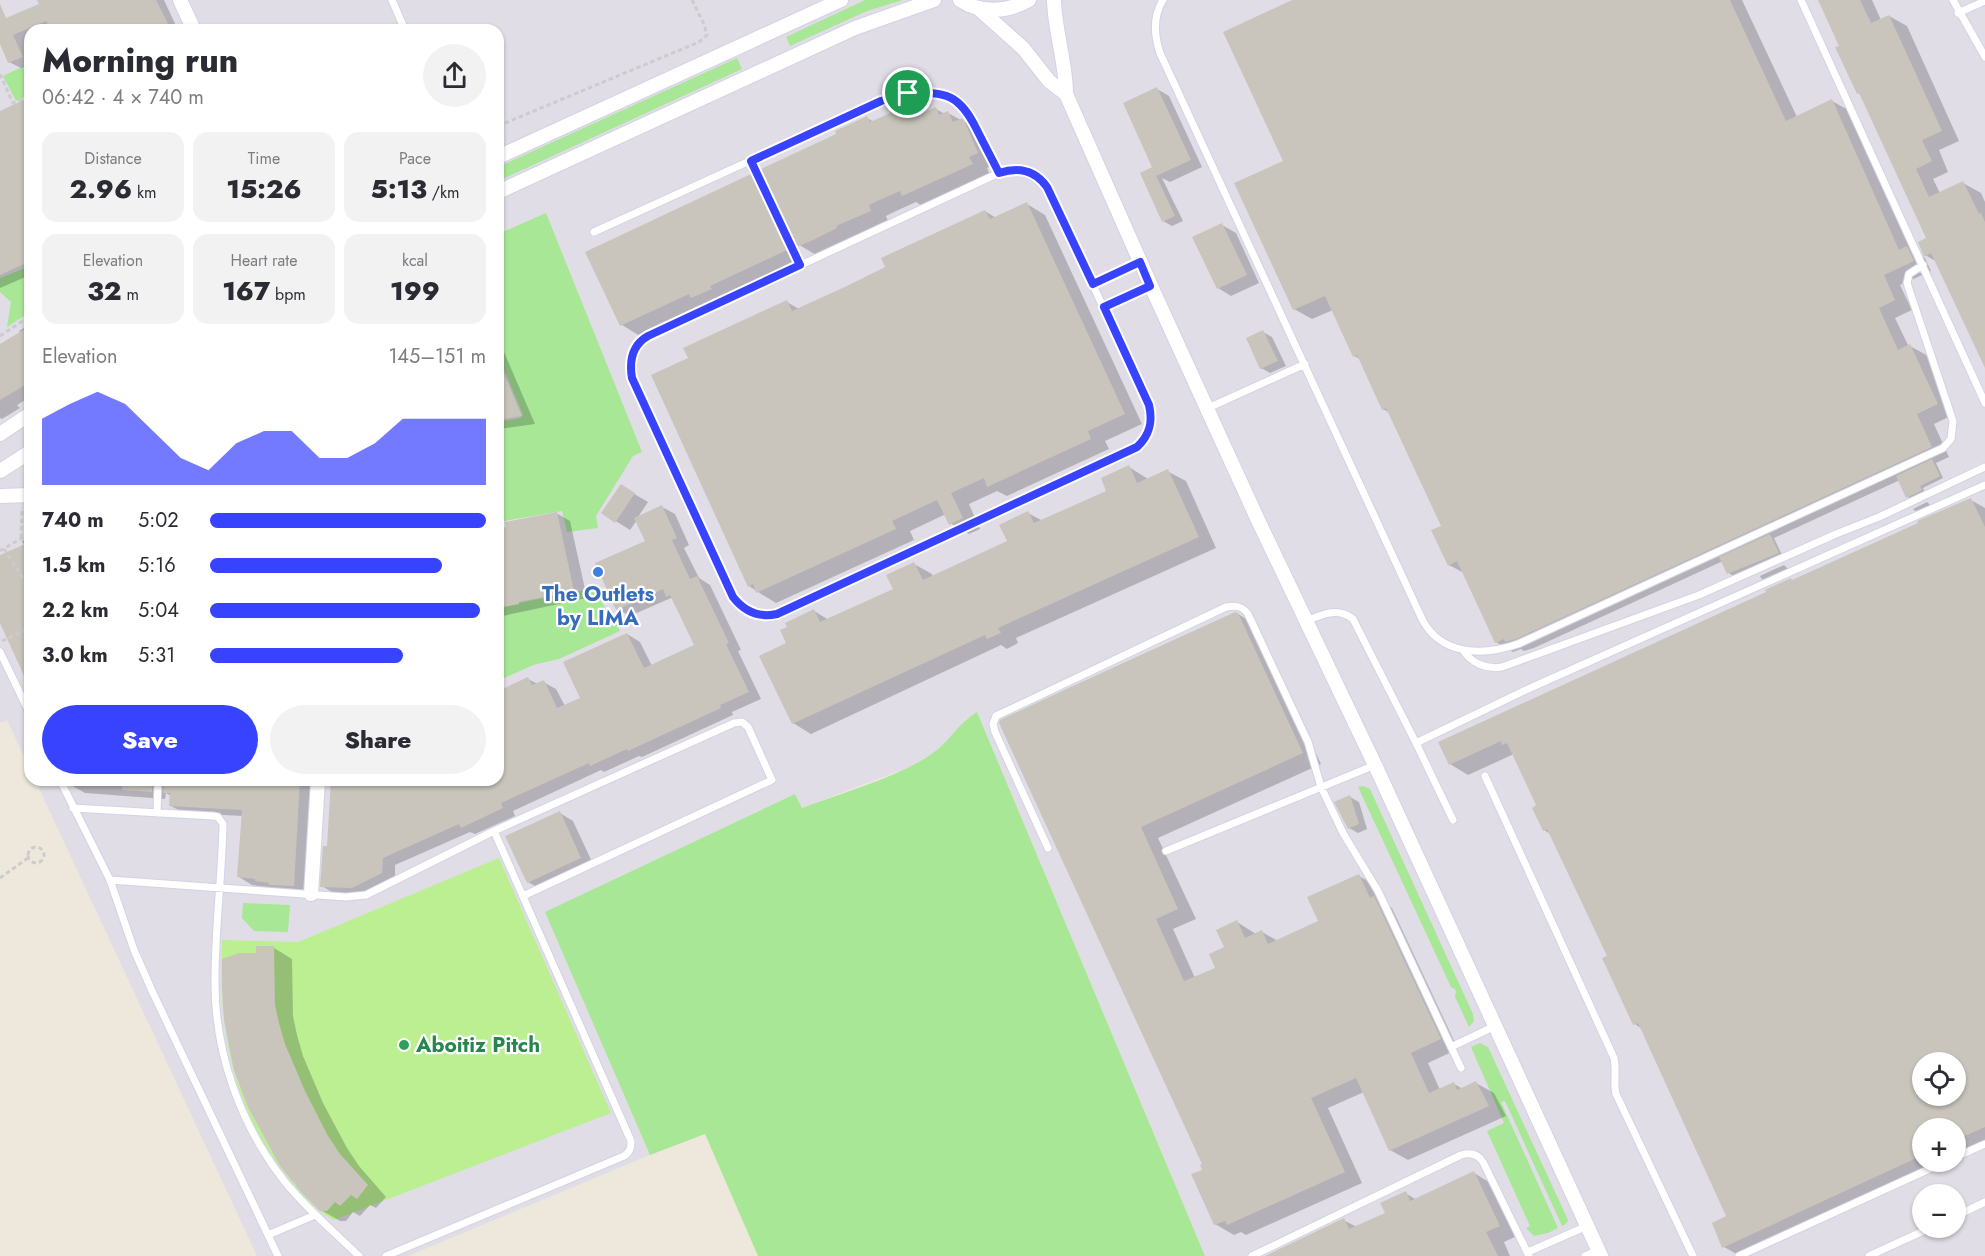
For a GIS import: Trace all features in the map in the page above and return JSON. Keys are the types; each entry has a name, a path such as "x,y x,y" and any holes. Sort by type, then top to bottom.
{"street":[{"path":"180,0 191,24"},
{"path":"504,154 841,0"},
{"path":"504,189 855,28 934,0"},
{"path":"960,0 978,8 1023,48 1049,81 1066,94"},
{"path":"978,8 998,10 1018,6 1029,0"},
{"path":"1054,0 1058,39 1066,74 1066,94 1150,286 1375,765 1587,1226 1595,1254"},
{"path":"0,434 24,418"},
{"path":"0,471 24,456"},
{"path":"0,496 24,495"},
{"path":"311,894 318,786"}],"lane":[{"path":"392,0 402,24"},
{"path":"1163,0 1155,24 1156,43 1160,53 1428,629 1434,636 1463,650 1493,652 1518,644 1943,448 1951,439 1953,421 1907,283 1910,274 1923,265"},
{"path":"1801,0 1985,403"},
{"path":"1953,0 1958,13 1978,42 1985,57"},
{"path":"1958,13 1985,1"},
{"path":"594,232 881,101 908,93 947,96 962,104 968,111 999,173"},
{"path":"751,161 800,265"},
{"path":"1015,169 1031,172 1047,187 1149,405 1151,418 1149,431 1137,447 777,614 764,615 744,608 733,597 632,378 631,361 636,345 648,336 999,173 1015,169"},
{"path":"1093,284 1140,262"},
{"path":"1104,307 1150,286"},
{"path":"1208,408 1305,364"},
{"path":"1463,650 1469,658 1483,666 1502,668 1699,595 1879,517 1985,467"},
{"path":"1416,743 1539,684 1985,486"},
{"path":"1048,848 995,732 993,724 996,716 1226,607 1241,607 1248,614 1308,742 1321,787 1343,833 1378,891 1461,1068"},
{"path":"1306,621 1334,612 1344,614 1353,620 1454,820"},
{"path":"0,652 24,702"},
{"path":"110,880 346,897 366,895 494,831 734,723 742,722 748,727 772,780 523,896"},
{"path":"1166,851 1375,765"},
{"path":"1485,776 1614,1058 1616,1094 1693,1256"},
{"path":"63,786 110,880 134,950 278,1256"},
{"path":"157,813 158,786"},
{"path":"73,808 213,816 221,820 223,824 221,887 215,994 220,1034 229,1076 241,1108 264,1151 286,1183 315,1215 359,1256"},
{"path":"386,1256 614,1161 629,1152 631,1141 494,831"},
{"path":"1451,1047 1495,1026"},
{"path":"1966,1153 1985,1144"},
{"path":"1252,1256 1461,1155 1470,1153 1477,1155 1483,1162 1528,1254 1587,1226"},
{"path":"1739,1256 1923,1172"},
{"path":"1966,1211 1985,1202"},
{"path":"268,1235 315,1215"},
{"path":"1869,1256 1912,1236"}],"path":[{"path":"504,123 699,42 707,35 692,0"},
{"path":"0,74 13,103 24,98"},
{"path":"0,336 24,320"},
{"path":"21,538 24,512"},
{"path":"24,536 2,550 24,581"},
{"path":"0,642 24,631"},
{"path":"33,847 43,850 44,858 40,862 34,863 28,858 28,852 33,847"},
{"path":"0,878 28,858"}],"shaded area":[{"path":"0,0 1985,0 1985,1256 1205,1256 977,712 966,719 935,752 909,767 802,808 795,794 546,912 650,1155 408,1256 257,1256 38,786 504,786 504,24 24,24 24,756 7,720 0,723"}],"green space":[{"path":"865,0 903,0 867,11 790,46 786,37"},
{"path":"737,58 742,69 504,178 504,164"},
{"path":"24,66 24,97 16,101 3,76"},
{"path":"546,213 642,452 633,456 596,516 598,528 567,532 562,511 504,521 504,421 520,418 523,415 504,369 504,231"},
{"path":"24,268 24,316 7,327 11,302 0,292 0,278"},
{"path":"596,588 608,615 612,614 620,631 559,659 533,665 504,678 504,606"},
{"path":"977,712 1205,1256 758,1256 705,1134 650,1155 545,912 795,794 802,808 903,770 933,753"},
{"path":"1363,786 1370,789 1473,1014 1474,1021 1469,1027 1455,997 1456,990 1451,987 1358,787"},
{"name":"Aboitiz Pitch","path":"499,858 611,1113 334,1220 316,1208 290,1180 270,1153 242,1097 226,1037 221,973 222,940 298,942"},
{"path":"243,903 290,905 288,932 254,931 242,918"},
{"path":"1480,1043 1488,1047 1568,1220 1562,1226 1505,1101 1501,1102 1558,1228 1548,1233 1534,1236 1526,1228 1530,1226 1487,1131 1504,1123 1471,1047"}],"building":[{"path":"37,0 156,0 168,24 48,24 46,21 39,24 24,24 24,30 13,35 23,57 8,63 0,44 0,4 6,18 39,4"},
{"path":"1292,0 1730,0 1786,121 1832,99 1899,250 1907,246 1914,261 1884,275 1895,300 1879,308 1898,350 1910,344 1938,404 1917,414 1932,447 1516,639 1505,642 1504,639 1495,643 1457,561 1448,566 1431,530 1441,526 1386,408 1382,410 1357,355 1353,357 1325,296 1293,310 1234,183 1283,161 1223,32"},
{"path":"1818,0 1860,0 1871,23 1889,15 1942,131 1922,140 1932,161 1916,169 1929,197 1963,181 1979,214 1981,213 1985,222 1985,368 1931,253 1924,257 1918,242 1926,238 1859,93 1857,94 1835,47 1839,46"},
{"path":"1157,87 1191,160 1156,176 1123,103"},
{"path":"24,100 24,264 0,275 0,111"},
{"path":"906,106 912,118 936,107 939,115 948,111 953,122 963,118 978,153 969,157 973,164 902,196 900,191 875,202 869,205 871,211 836,226 837,228 813,240 797,245 761,169 836,134 835,131 867,116 870,122"},
{"path":"1152,167 1175,216 1162,222 1140,173"},
{"path":"751,174 787,250 710,286 712,289 691,298 689,294 620,326 585,252"},
{"path":"1027,202 1125,414 1088,431 1091,439 987,487 984,478 951,493 963,518 949,525 937,500 892,521 896,529 756,593 753,584 748,587 651,375 688,358 683,348 787,300 792,311 885,267 881,258 985,210 990,219"},
{"path":"1222,223 1247,275 1217,289 1192,237"},
{"path":"24,330 24,386 0,400 0,344"},
{"path":"1263,330 1278,361 1260,369 1246,338"},
{"path":"504,374 522,416 504,419"},
{"path":"1932,459 1940,476 1920,486 1922,490 1906,498 1896,476"},
{"path":"1129,465 1137,483 1168,469 1199,537 998,628 1001,633 987,639 985,635 792,724 759,656 786,643 780,630 787,627 785,623 814,609 820,622 893,589 886,575 914,562 923,580 1007,541 999,525 1028,511 1034,523 1106,491 1101,478"},
{"path":"621,484 635,493 615,523 601,513"},
{"path":"1971,498 1985,527 1985,1127 1966,1136 1966,1118 1912,1118 1912,1160 1722,1248 1712,1223 1726,1216 1638,1023 1633,1025 1602,958 1607,956 1547,829 1543,831 1532,808 1536,805 1507,743 1502,745 1501,741 1449,765 1438,742 1766,592 1765,590 1791,578 1792,580 1918,523 1917,521"},
{"path":"662,505 677,538 672,540 690,579 697,576 749,692 720,705 721,708 628,751 627,749 590,766 589,763 501,803 503,808 461,828 459,824 383,858 382,873 352,888 320,887 323,846 327,846 331,786 504,786 504,688 528,677 532,685 544,680 557,708 580,698 563,662 627,633 644,668 694,645 670,595 666,597 663,589 616,610 595,563 645,541 634,518"},
{"path":"557,512 574,591 504,607 505,522"},
{"path":"1770,534 1779,553 1727,574 1719,557"},
{"path":"24,545 24,676 0,623 0,555"},
{"path":"1235,612 1238,613 1303,753 1141,827 1178,909 1156,919 1184,981 1215,968 1209,954 1224,947 1216,930 1237,920 1245,938 1262,930 1268,944 1318,921 1307,897 1359,874 1370,898 1374,896 1441,1039 1411,1053 1429,1093 1454,1082 1457,1090 1476,1081 1489,1106 1389,1151 1356,1078 1311,1098 1345,1172 1227,1225 1225,1221 1214,1225 1191,1174 1202,1170 1200,1165 1202,1164 999,723 1000,720"},
{"path":"122,786 152,786 152,792 122,790"},
{"path":"164,786 300,786 294,886 269,885 269,883 255,881 255,879 237,877 242,810 169,806 170,793 163,793"},
{"path":"1350,795 1359,824 1348,829 1334,802"},
{"path":"560,811 581,858 527,883 505,836"},
{"path":"256,946 274,946 275,1005 285,1044 305,1091 340,1154 368,1185 357,1199 351,1195 340,1206 335,1202 327,1211 320,1211 280,1166 248,1107 234,1070 224,1020 222,959 239,953 256,953"},
{"path":"1474,1171 1500,1226 1486,1232 1498,1256 1265,1256 1344,1218 1349,1229 1385,1213 1380,1203 1406,1191 1410,1201"}],"place":[{"name":"The Outlets by LIMA","path":"598,572"},
{"name":"Aboitiz Pitch","path":"404,1045"}],"route":[{"path":"908,93 947,96 962,104 968,111 999,173 1015,169 1023,170 1036,174 1041,179 1047,187 1093,284 1140,262 1150,286 1104,307 1149,405 1151,425 1146,437 1137,447 777,614 764,615 751,612 733,597 632,378 633,353 636,345 648,336 800,265 751,161 881,101 908,93"}]}
